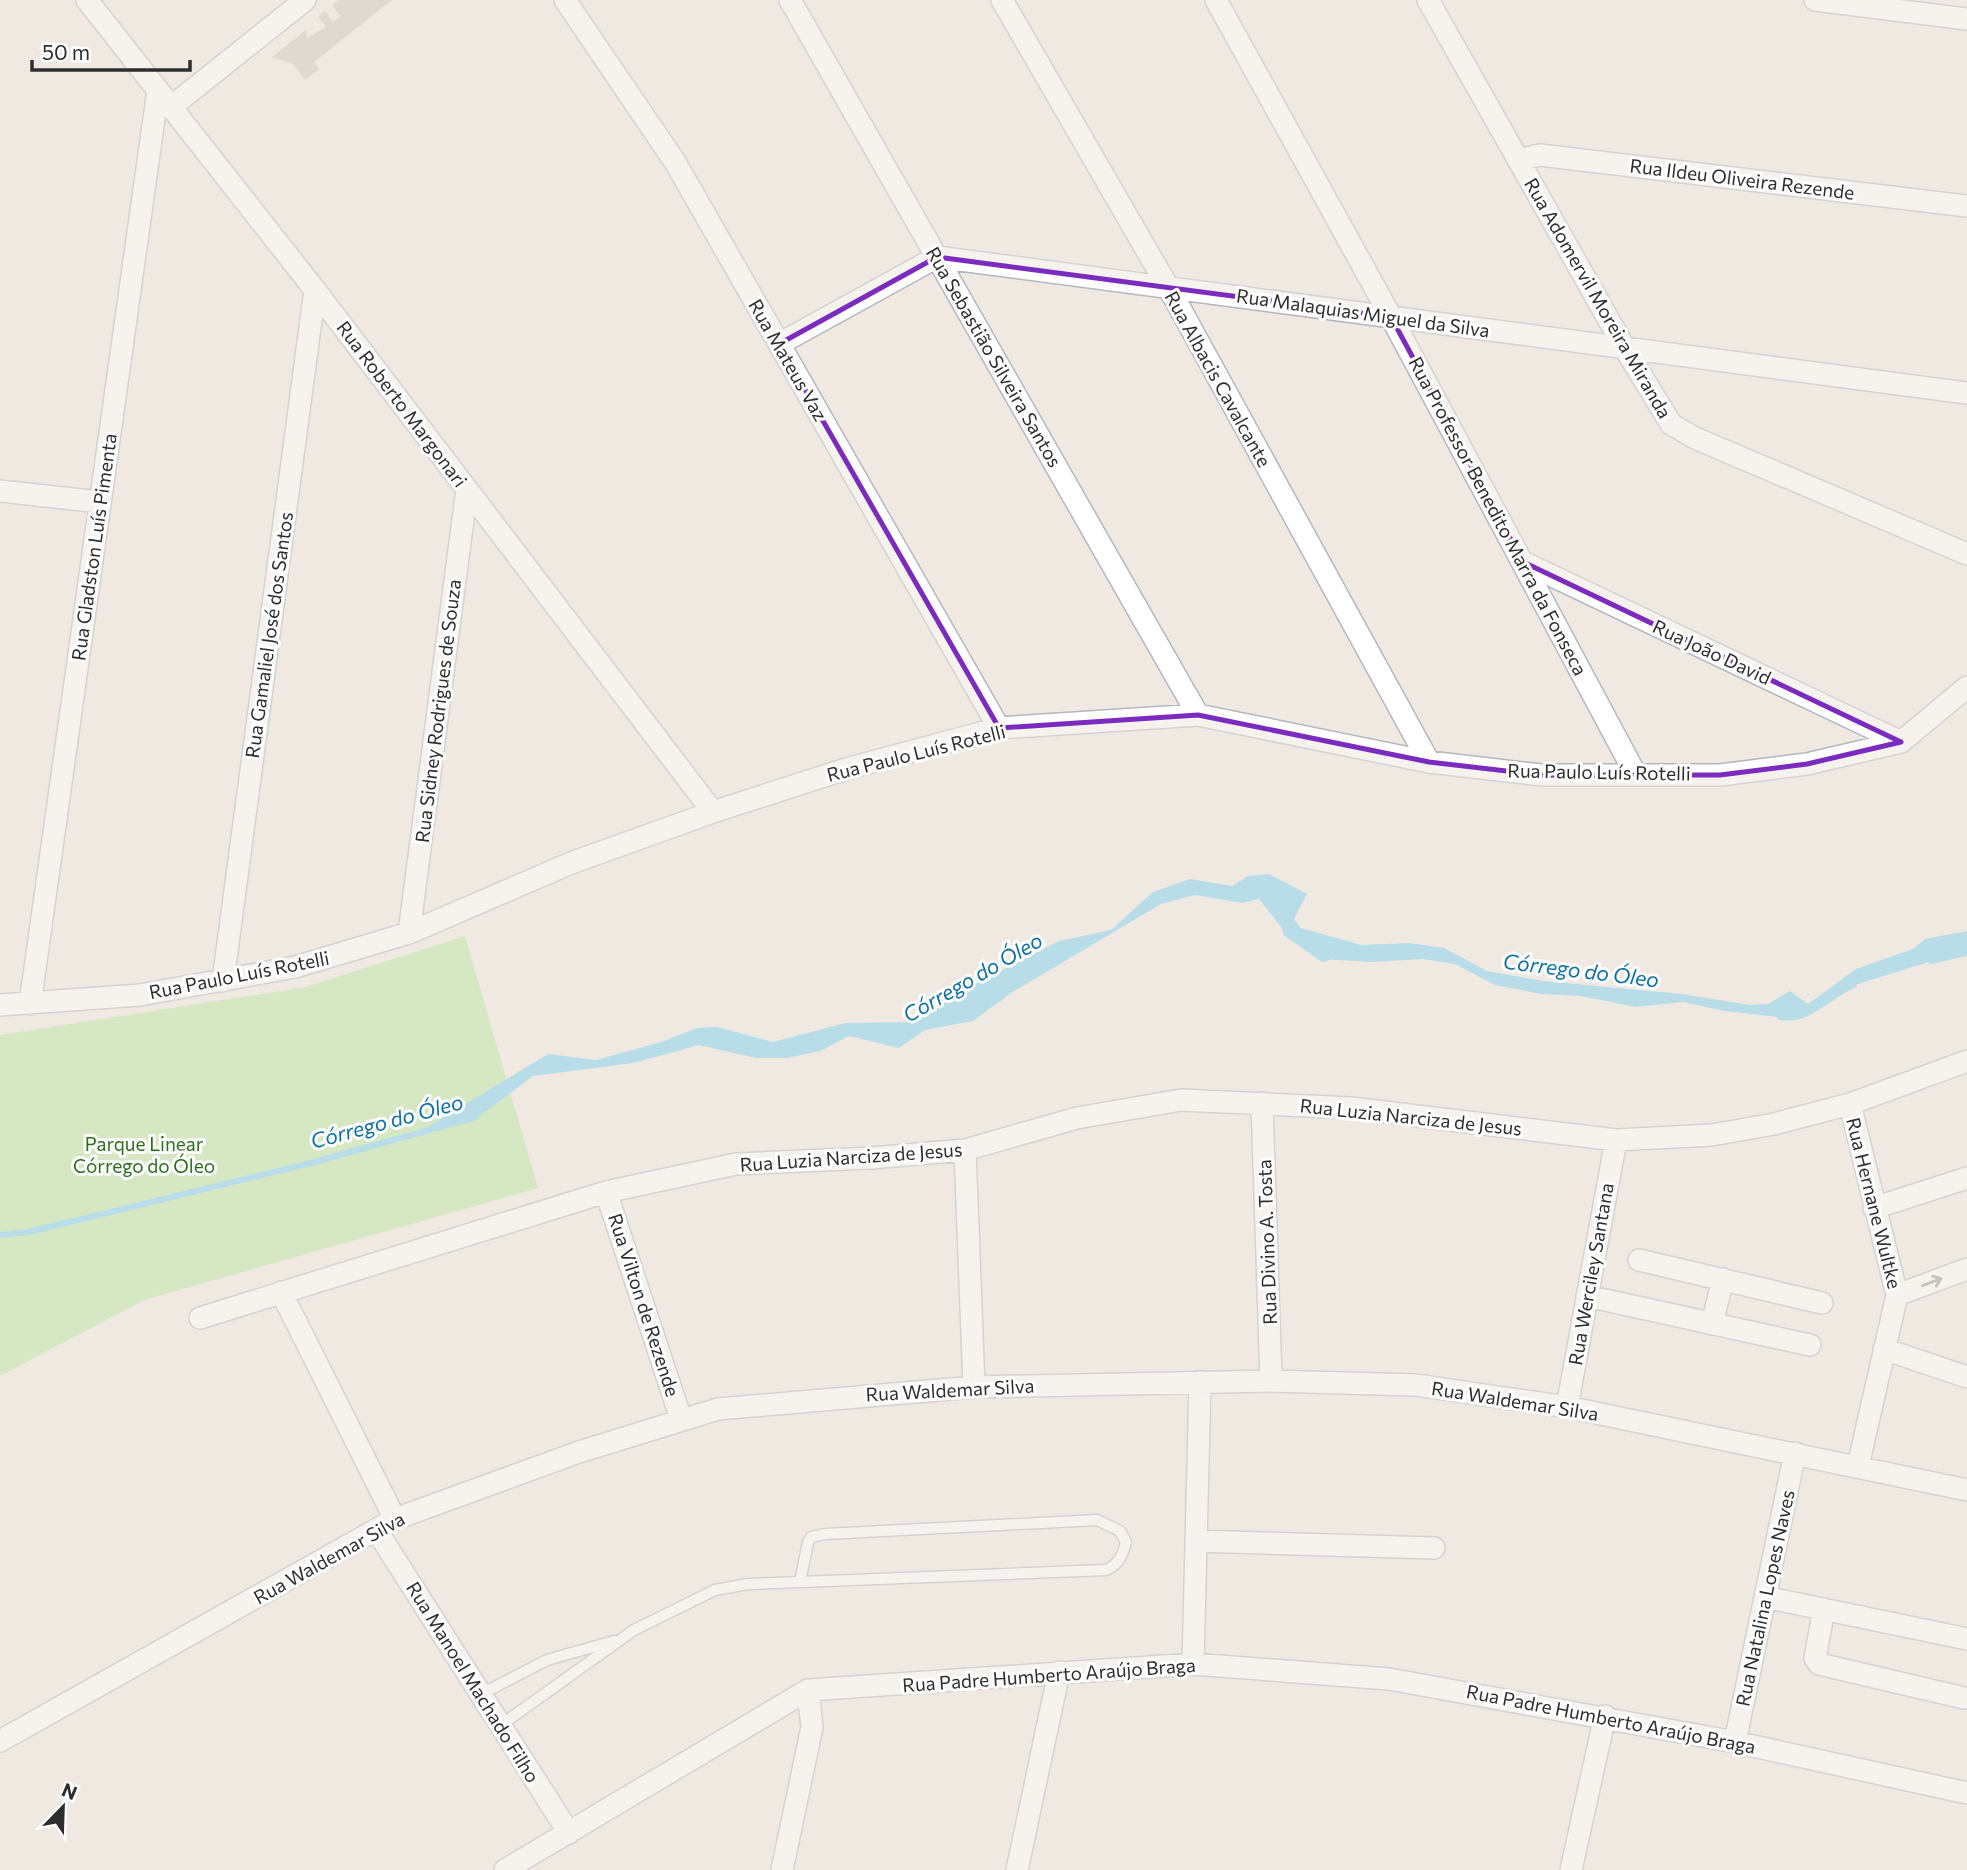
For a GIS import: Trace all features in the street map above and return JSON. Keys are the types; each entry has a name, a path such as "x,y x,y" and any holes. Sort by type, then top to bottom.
{"street":[{"name":"Rua Roberto Margonari","path":"88,0 315,290 713,812"},
{"path":"164,98 305,0"},
{"name":"Rua Mateus Vaz","path":"565,0 676,162 999,729"},
{"name":"Rua Sebastião Silveira Santos","path":"790,0 1198,715"},
{"name":"Rua Albacis Cavalcante","path":"1002,0 1168,287 1429,762"},
{"name":"Rua Professor Benedito Marra da Fonseca","path":"1216,0 1391,317 1636,775"},
{"name":"Rua Adomervil Moreira Miranda","path":"1428,0 1624,347 1671,424 1967,554"},
{"path":"1815,0 1967,19"},
{"name":"Rua Gladston Luís Pimenta","path":"30,1004 100,502 164,98"},
{"name":"Rua Ildeu Oliveira Rezende","path":"1518,159 1540,155 1967,206"},
{"path":"779,344 937,257"},
{"name":"Rua Malaquias Miguel da Silva","path":"937,257 1967,393"},
{"name":"Rua Gamaliel José dos Santos","path":"223,981 315,290"},
{"name":"Rua Sidney Rodrigues de Souza","path":"409,933 467,489"},
{"path":"0,491 100,502"},
{"name":"Rua João David","path":"1523,562 1901,742"},
{"name":"Rua Paulo Luís Rotelli","path":"0,1005 140,995 295,967 409,933 571,863 713,812 846,769 999,729 1198,715 1429,762 1541,775 1720,775 1807,764 1901,742 1966,685"},
{"name":"Rua Luzia Narciza de Jesus","path":"200,1318 606,1192 736,1164 871,1158 965,1150 1077,1118 1181,1100 1351,1108 1616,1140 1712,1136 1774,1124 1850,1104 1967,1061"},
{"name":"Rua Divino A. Tosta","path":"1262,1103 1271,1381"},
{"name":"Rua Hernane Wultke","path":"1850,1104 1897,1295 1858,1466"},
{"name":"Rua Werciley Santana","path":"1567,1407 1616,1140"},
{"path":"965,1150 974,1387"},
{"path":"1874,1208 1967,1178"},
{"name":"Rua Vilton de Rezende","path":"606,1192 681,1419"},
{"path":"1639,1260 1822,1303"},
{"path":"1897,1295 1967,1269"},
{"path":"1712,1324 1723,1279"},
{"name":"Rua Manoel Machado Filho","path":"281,1292 386,1525 481,1694 569,1833"},
{"path":"1587,1296 1810,1345"},
{"path":"1884,1349 1967,1377"},
{"name":"Rua Waldemar Silva","path":"0,1741 386,1525 681,1419 718,1409 974,1387 1271,1381 1416,1385 1567,1407 1967,1490"},
{"path":"1193,1664 1200,1382"},
{"name":"Rua Natalina Lopes Naves","path":"1735,1742 1795,1453"},
{"path":"1196,1541 1434,1548"},
{"path":"1765,1597 1967,1639"},
{"path":"1824,1609 1815,1658 1819,1664 1964,1698"},
{"name":"Rua Padre Humberto Araújo Braga","path":"505,1870 808,1690 1193,1664 1389,1679 1605,1716 1967,1793"},
{"path":"1017,1870 1059,1672"},
{"path":"782,1870 812,1727 808,1690"},
{"path":"1571,1870 1605,1716"}],"lane":[{"path":"501,1726 620,1640 715,1590 748,1584 800,1582 1106,1570 1114,1567 1123,1555 1126,1542 1121,1531 1097,1520 825,1534 811,1537 808,1542 800,1582"},
{"path":"481,1694 547,1660 620,1640"}],"highlighted area":[{"path":"937,257 1391,317 1523,562 1901,742 1807,764 1720,775 1541,775 1429,762 1198,715 999,728 779,344"}],"green space":[{"name":"Parque Linear Córrego do Óleo","path":"465,936 538,1188 144,1300 0,1376 0,1035 306,987"}],"water":[{"path":"1269,874 1307,894 1294,919 1301,928 1361,945 1409,943 1444,948 1487,971 1543,981 1682,994 1750,1005 1768,1004 1790,991 1808,1004 1856,969 1913,949 1925,939 1967,931 1967,953 1938,959 1848,987 1823,1006 1787,1018 1725,1011 1683,1002 1636,1007 1581,996 1541,994 1495,985 1455,964 1423,959 1370,962 1323,959 1286,933 1259,899 1243,903 1195,895 1161,904 1011,993 973,1021 925,1030 899,1048 849,1036 820,1051 788,1058 756,1058 699,1045 633,1063 533,1076 473,1121 411,1137 548,1054 596,1060 661,1042 697,1028 717,1027 773,1042 845,1023 916,1022 960,992 1059,941 1111,930 1153,892 1190,879 1232,886 1248,876"}],"building":[{"path":"339,0 392,0 314,62 319,69 305,80 293,64 272,57 306,30 307,38 326,27 318,16 325,11 333,22 340,16 332,5"}],"waterway":[{"name":"Córrego do Óleo","path":"1285,929 1286,933 1323,959 1329,957"},
{"name":"Córrego do Óleo","path":"1931,961 1967,953"},
{"name":"Córrego do Óleo","path":"1780,1017 1800,1016 1810,1012 1854,985"},
{"name":"Córrego do Óleo","path":"0,1235 29,1232 311,1163 476,1117"}]}
